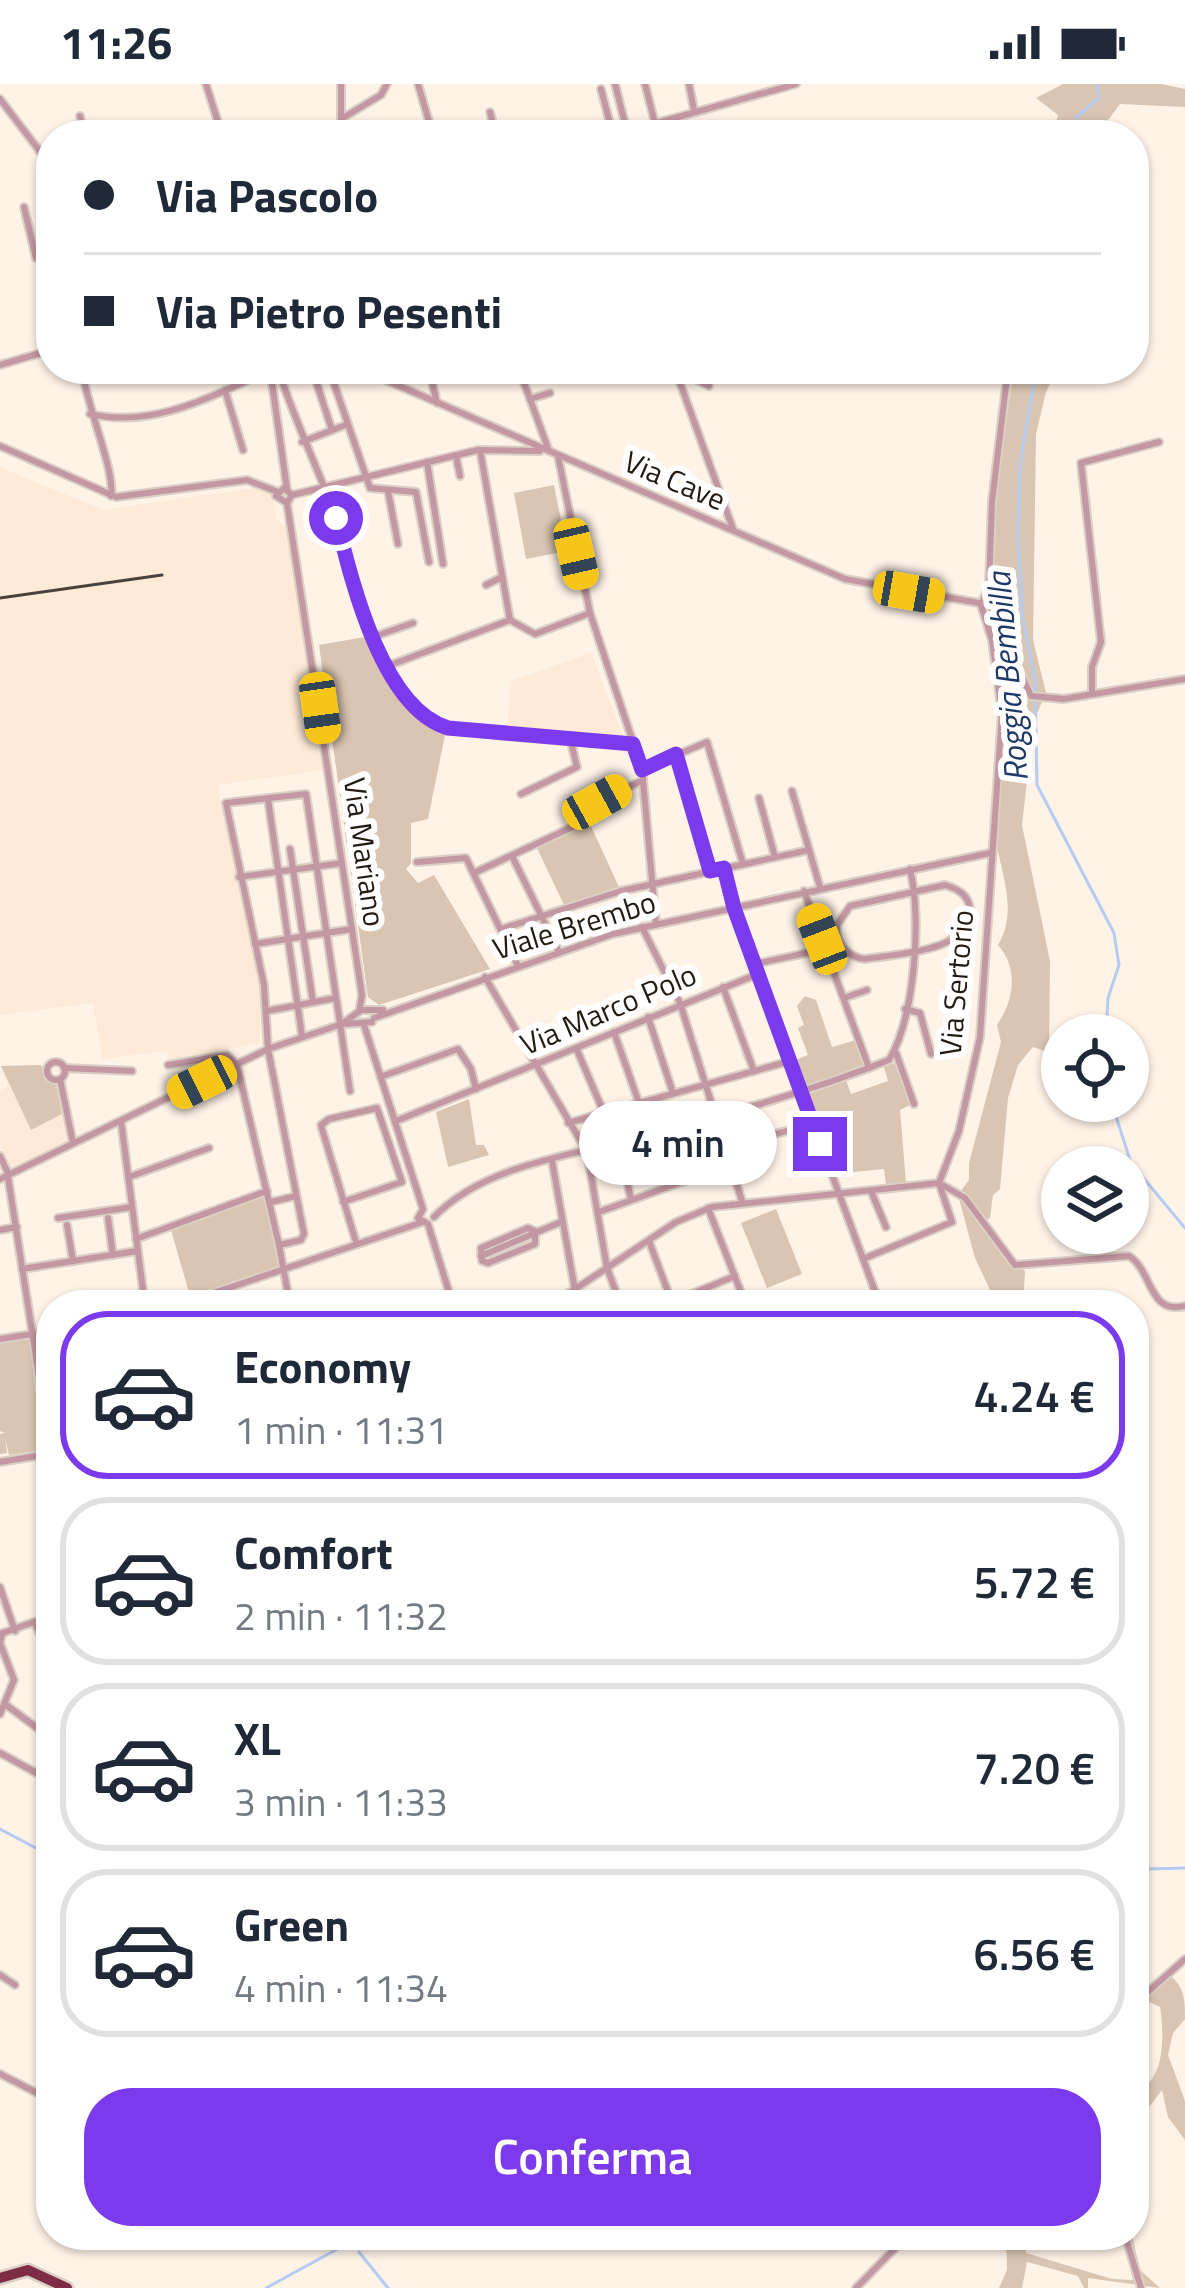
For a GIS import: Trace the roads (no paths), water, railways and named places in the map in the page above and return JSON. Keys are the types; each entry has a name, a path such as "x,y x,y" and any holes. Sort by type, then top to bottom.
{"highway":[{"path":"0,2278 30,2270 67,2288"}],"street":[{"path":"208,84 218,120"},
{"path":"341,84 341,119"},
{"path":"341,119 381,95 387,84"},
{"path":"418,84 429,120"},
{"path":"615,84 625,120"},
{"path":"645,84 654,120"},
{"path":"688,84 695,111"},
{"path":"665,120 796,84"},
{"path":"601,89 610,120"},
{"path":"0,99 36,146"},
{"path":"490,112 492,120"},
{"path":"80,116 81,120"},
{"path":"24,207 36,255"},
{"path":"0,365 36,354"},
{"path":"84,384 113,484 111,496"},
{"path":"90,414 147,418 239,384"},
{"name":"Via Mariano","path":"274,384 285,492 278,501 286,503 368,1020"},
{"path":"279,384 322,487 373,637 386,667 415,705 441,726 633,744"},
{"path":"317,384 332,430"},
{"path":"334,384 371,490 416,490 429,562"},
{"name":"Via Cave","path":"393,384 853,581 981,605"},
{"path":"433,384 437,403"},
{"path":"0,446 111,496 128,498 247,480 285,492 480,450 548,451 524,384"},
{"path":"680,384 734,532"},
{"path":"705,384 709,386"},
{"path":"1006,384 994,473 989,586 981,605 995,611 1027,692 1036,697 1092,694 1185,680"},
{"path":"225,390 243,449"},
{"path":"530,399 550,393"},
{"path":"302,442 348,424"},
{"path":"530,443 540,428"},
{"path":"490,449 501,441 500,431"},
{"path":"506,448 512,436"},
{"path":"1092,694 1093,665 1101,642 1081,463 1160,442"},
{"path":"480,450 510,620 535,634 590,613"},
{"path":"456,454 460,476"},
{"path":"558,456 590,613 642,775 656,924"},
{"path":"427,462 443,564"},
{"path":"388,490 398,544"},
{"path":"285,492 286,503"},
{"path":"486,585 502,578"},
{"name":"Via Sertorio","path":"863,1259 950,1223 952,1216 939,1183 959,1131 979,1048 1001,696 992,636 981,605"},
{"path":"386,667 510,620"},
{"path":"373,637 412,623"},
{"path":"521,794 576,769 570,738"},
{"path":"474,873 584,822 595,804 676,754 707,742 742,864"},
{"path":"676,754 710,871"},
{"path":"792,790 820,887"},
{"path":"279,1245 304,1237 268,1049 267,1011 255,944 224,805 306,794 350,1091"},
{"path":"759,798 775,857"},
{"path":"268,799 302,1036"},
{"path":"290,849 313,1002"},
{"path":"501,929 652,884 809,850"},
{"name":"Viale Brembo","path":"368,1020 642,927 990,853"},
{"path":"417,862 462,856 518,966"},
{"path":"512,856 559,952"},
{"path":"239,877 343,863"},
{"path":"724,868 734,908 874,1290"},
{"path":"220,1290 425,1216 495,1178 801,1091 890,1060 914,949 915,890 910,869"},
{"path":"951,886 964,895 970,910 967,927 957,938 857,958 841,946 836,932 840,916 852,905 915,890 951,886"},
{"path":"804,891 869,1068"},
{"path":"970,910 987,909"},
{"path":"642,927 680,1004 709,1084 742,1202"},
{"path":"255,944 352,929"},
{"path":"755,964 826,949"},
{"name":"Via Marco Polo","path":"396,1120 758,974"},
{"path":"485,977 587,1152 607,1268 615,1290"},
{"path":"723,987 754,1071"},
{"path":"844,998 867,990"},
{"name":"Via Mariano","path":"358,1013 362,995"},
{"path":"267,1011 336,998"},
{"path":"904,1009 920,1013 931,1054"},
{"path":"341,1024 358,1013"},
{"path":"358,1013 368,1020 448,1290"},
{"path":"358,1013 368,1020"},
{"path":"648,1017 674,1094"},
{"path":"6,1176 268,1049 341,1024 368,1020"},
{"path":"614,1032 639,1103"},
{"path":"382,1076 456,1049 471,1069 476,1089"},
{"path":"577,1049 604,1113"},
{"path":"895,1049 914,1104"},
{"path":"168,1065 227,1054 237,1065 287,1290"},
{"path":"568,1123 790,1061"},
{"path":"60,1079 52,1078 47,1069 55,1062 64,1068 133,1072"},
{"path":"64,1068 60,1079 73,1143"},
{"path":"343,1202 401,1183 378,1108 322,1124 343,1202 356,1242"},
{"path":"121,1121 143,1290"},
{"path":"688,1124 704,1174"},
{"path":"726,1147 813,1124"},
{"path":"653,1134 669,1186"},
{"path":"620,1143 631,1200"},
{"path":"129,1178 209,1148"},
{"path":"0,1156 36,1355"},
{"path":"552,1161 574,1290 648,1240 708,1208 939,1183 962,1195 1014,1264 1026,1268 1130,1257 1142,1267 1160,1303 1173,1309 1185,1306"},
{"path":"598,1212 731,1164"},
{"path":"870,1190 886,1226"},
{"path":"136,1239 267,1191"},
{"path":"270,1203 296,1196"},
{"path":"58,1218 132,1207"},
{"path":"708,1208 740,1290"},
{"path":"108,1218 113,1255"},
{"path":"480,1256 560,1222"},
{"path":"67,1225 73,1261"},
{"path":"0,1230 16,1227"},
{"path":"648,1240 668,1290"},
{"path":"22,1269 138,1251"},
{"path":"703,1290 735,1276"},
{"path":"0,1339 36,1334"},
{"path":"0,1462 36,1456"},
{"path":"0,1587 15,1631"},
{"path":"0,1714 14,1677 1,1634 34,1622 36,1626"},
{"path":"5,1705 36,1727"},
{"path":"0,1753 36,1773"},
{"path":"1149,1991 1185,1959"},
{"path":"0,1975 15,1985"},
{"path":"0,2074 36,2093"},
{"path":"856,2288 893,2250"},
{"path":"1130,2250 1141,2288"}],"waterway":[{"name":"Roggia Bembilla","path":"1076,120 1099,98 1097,84"},
{"name":"Roggia Bembilla","path":"1033,384 1020,463 1018,539 1022,614 1035,680 1037,785 1114,933 1119,965 1107,1014"},
{"name":"Roggia Bembilla","path":"1118,1122 1131,1163 1185,1228"},
{"path":"0,1829 36,1848"},
{"path":"1149,1869 1185,1868"},
{"path":"266,2288 336,2250"},
{"path":"359,2252 388,2288"}],"railway":[{"path":"0,598 162,575"}]}
